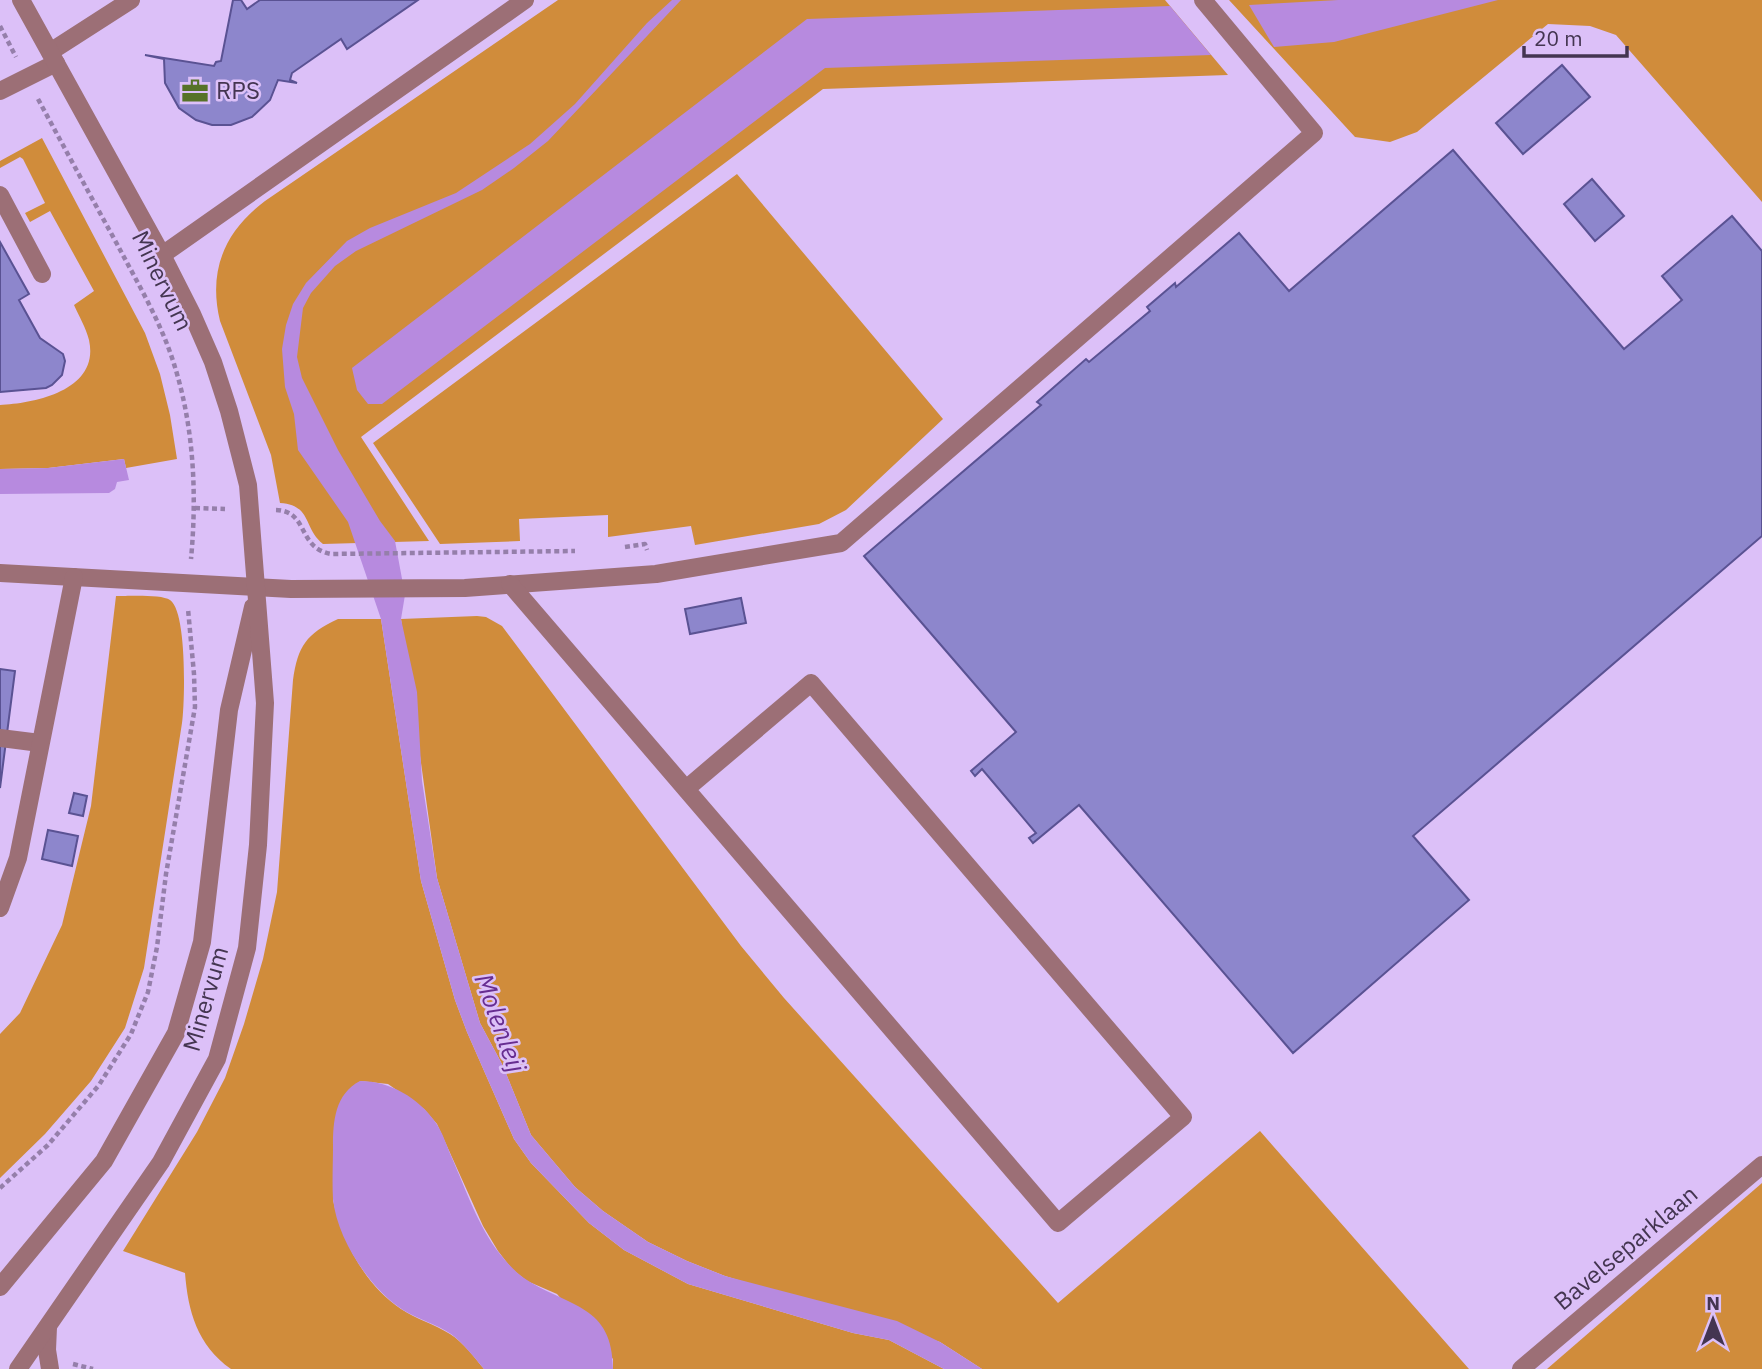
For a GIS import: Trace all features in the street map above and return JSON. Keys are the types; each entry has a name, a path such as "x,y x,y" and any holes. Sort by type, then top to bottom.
{"street":[{"name":"Minervum","path":"18,1369 161,1162 217,1059 247,948 258,845 265,703 248,485 213,362 162,255 21,0"},
{"path":"0,91 27,78 131,0"},
{"name":"Minervum","path":"162,255 525,0"},
{"path":"0,573 257,587 465,588 656,574 841,542 1314,133 1202,0"},
{"path":"0,195 42,274"},
{"path":"0,908 18,858 74,577"},
{"path":"510,584 1058,1223 1183,1117 811,683 686,789"},
{"name":"Minervum","path":"0,1287 104,1161 176,1033 202,942 229,709 257,587"},
{"path":"0,738 40,743"},
{"name":"Bavelseparklaan","path":"1521,1369 1762,1165"},
{"path":"48,1326 47,1350 50,1369"}],"path":[{"name":"Minervum","path":"0,26 130,268 173,362 184,400 195,508 187,602 195,707 166,874 158,947 148,992 131,1034 99,1085 48,1145 0,1188"},
{"path":"331,554 448,553"}],"shaded area":[{"path":"558,0 1165,0 1228,75 823,89 361,437 429,541 323,544 297,508 280,503 271,455 220,321 216,286 223,254 239,226 265,201"},
{"path":"672,0 681,0 548,141 514,168 482,190 356,251 335,266 311,293 303,308 297,357 302,378 338,450 395,541 405,595 401,619 417,692 422,781 437,878 480,1023 503,1066 531,1135 575,1187 603,1211 648,1242 725,1276 897,1321 940,1342 982,1369 944,1369 889,1340 853,1333 688,1284 624,1250 589,1223 531,1163 514,1139 467,1032 455,1000 421,881 381,619 348,522 298,450 294,414 285,387 282,349 293,304 306,283 347,241 370,228 456,193 530,144 575,104 647,23"},
{"path":"1229,0 1762,0 1762,202 1616,35 1590,26 1548,24 1417,132 1390,142 1355,137"},
{"path":"1338,0 1498,0 1334,42 1274,47 1249,5"},
{"path":"1170,6 1211,55 825,68 382,404 368,404 357,390 352,368 807,19"},
{"path":"42,138 145,333 160,374 177,459 126,468 124,459 48,468 0,469 0,405 31,401 62,390 75,382 85,371 90,357 88,336 74,305 94,291 50,211 30,222 25,213 45,203 23,159 20,157 0,168 0,161"},
{"path":"737,174 943,419 846,510 819,524 695,545 691,526 608,537 608,515 519,519 520,541 440,544 373,443"},
{"path":"124,459 129,480 117,482 115,489 109,493 0,494 0,469 48,468"},
{"path":"116,596 152,596 170,600 176,608 182,638 182,723 144,968 125,1028 91,1081 45,1134 0,1178 0,1034 20,1013 62,925 91,806"},
{"path":"486,617 502,626 741,946 784,998 1058,1303 1260,1131 1469,1369 982,1369 940,1342 725,1276 687,1261 648,1242 603,1211 575,1187 531,1135 503,1066 480,1023 437,878 401,619"},
{"path":"338,619 381,619 421,881 455,1000 467,1032 514,1139 531,1163 589,1223 624,1250 688,1284 853,1333 889,1340 944,1369 613,1369 613,1359 557,1294 527,1281 512,1269 483,1226 437,1124 424,1109 388,1084 360,1081 333,1200 342,1231 357,1261 376,1288 401,1309 455,1337 484,1369 231,1369 210,1349 196,1326 185,1273 123,1251 197,1132 225,1078 244,1024 263,959 277,892 295,668 305,642 318,630"},
{"path":"360,1081 393,1088 412,1099 429,1114 441,1131 479,1220 492,1243 512,1268 527,1280 573,1303 597,1320 611,1348 613,1369 484,1369 451,1334 403,1310 367,1276 348,1246 333,1199 333,1137 337,1109 345,1093"},
{"path":"1762,1183 1762,1369 1547,1369"}],"building":[{"path":"233,0 241,0 247,9 260,0 418,0 347,49 341,39 292,73 290,80 297,83 278,80 270,100 252,117 231,125 212,125 196,120 179,108 165,83 164,59 145,55 214,66 221,61"},
{"path":"1562,65 1590,97 1523,154 1496,123"},
{"path":"1453,150 1624,349 1682,300 1662,276 1732,216 1762,251 1762,536 1413,836 1469,900 1293,1053 1079,805 1033,843 1029,838 1036,833 982,769 975,776 971,771 1016,732 864,556 1041,405 1037,402 1086,359 1089,362 1150,311 1147,307 1175,283 1176,287 1239,233 1289,291"},
{"path":"1592,179 1624,216 1595,241 1564,204"},
{"path":"0,242 29,294 19,300 40,338 63,354 65,361 62,375 46,388 0,392"},
{"path":"741,598 746,623 690,634 685,609"},
{"path":"0,669 15,671 0,788"},
{"path":"74,793 87,796 83,816 69,813"},
{"path":"48,830 78,836 72,866 42,859"}],"place":[{"name":"RPS","path":"195,91"}],"water label":[{"name":"Molenleij","path":"500,1023"}]}
